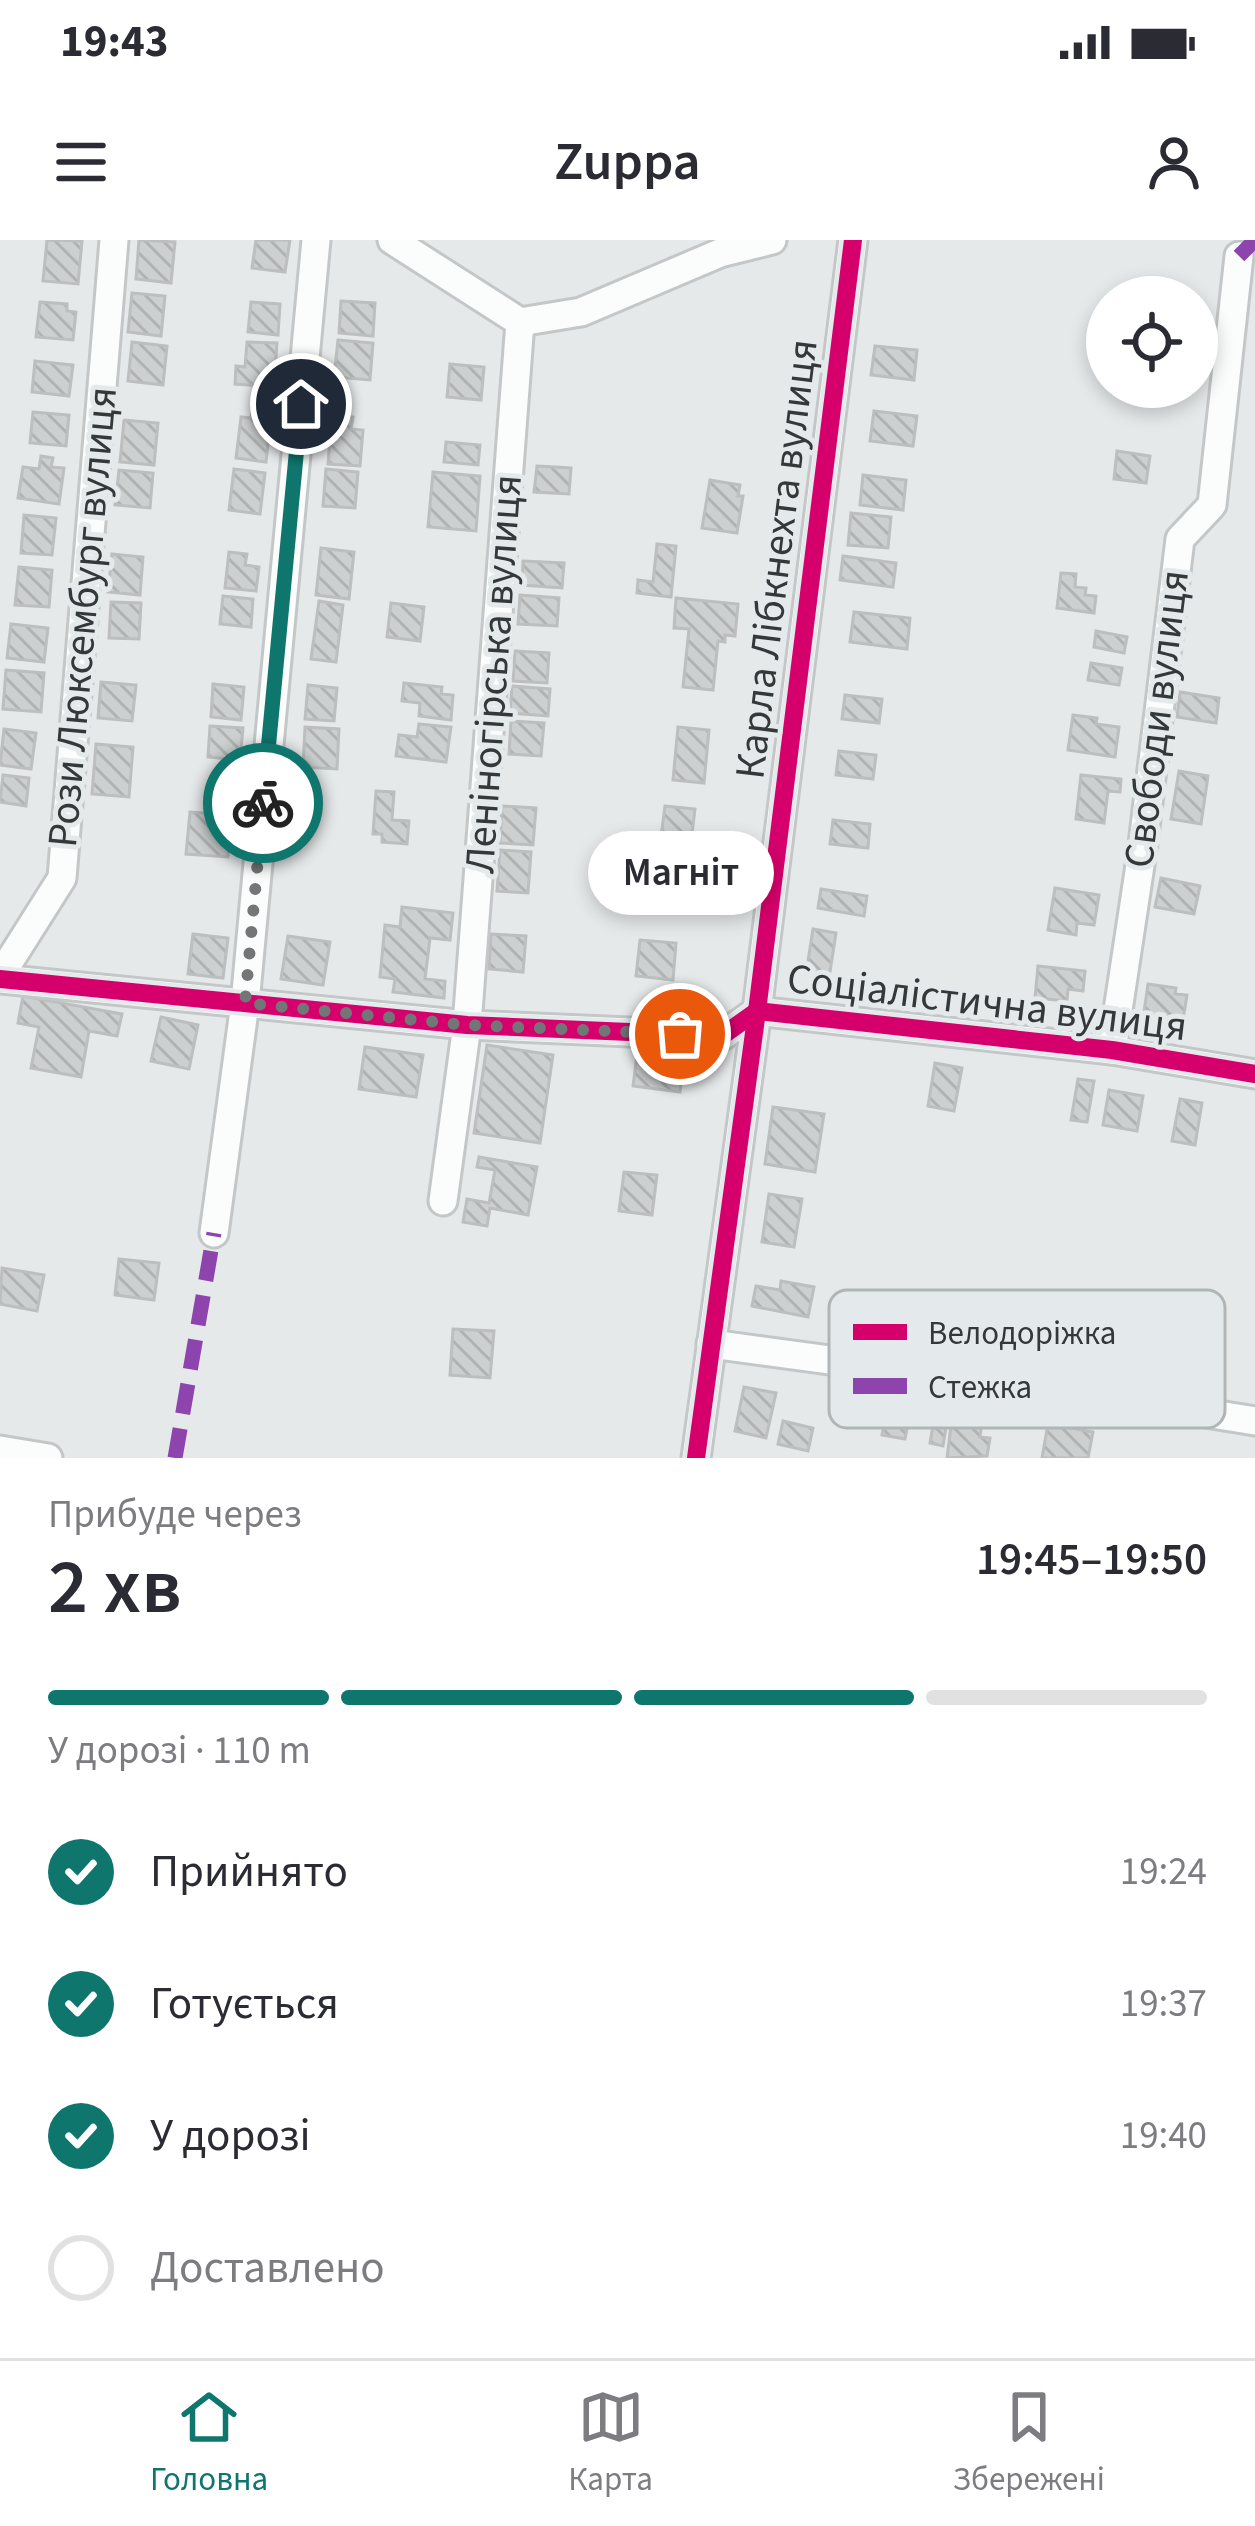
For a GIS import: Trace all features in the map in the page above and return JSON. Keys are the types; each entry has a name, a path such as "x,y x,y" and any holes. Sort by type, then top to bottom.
{"street":[{"name":"Рози Люксембург вулиця","path":"0,978 62,878 114,240"},
{"path":"214,1233 245,1003 316,240"},
{"path":"392,240 520,322 580,313 720,253 772,240"},
{"name":"Карла Лібкнехта вулиця","path":"696,1458 853,240"},
{"name":"Свободи вулиця","path":"1112,1050 1142,852 1180,539 1212,505 1241,252"},
{"name":"Леніногірська вулиця","path":"443,1201 467,1025 520,322"},
{"name":"Соціалістична вулиця","path":"0,978 467,1025 722,1036 757,1011 1112,1050 1255,1074"},
{"path":"711,1344 829,1361"},
{"path":"1225,1417 1255,1421"},
{"path":"0,1450 48,1458"}],"building":[{"path":"47,240 82,241 78,284 43,281"},
{"path":"139,240 175,242 171,283 136,279"},
{"path":"256,240 290,240 285,272 252,268"},
{"path":"132,293 165,296 161,336 128,332"},
{"path":"341,301 375,303 373,336 339,333"},
{"path":"40,302 67,304 67,311 76,312 73,340 36,337"},
{"path":"251,302 280,304 278,335 248,332"},
{"path":"338,340 373,343 370,380 334,377"},
{"path":"132,342 167,346 163,385 128,381"},
{"path":"247,342 277,343 274,387 235,384 236,366 245,367"},
{"path":"875,346 917,350 914,380 871,375"},
{"path":"35,361 73,365 69,396 32,392"},
{"path":"450,364 484,367 481,400 447,397"},
{"path":"252,409 258,410 259,417 271,418 266,462 236,458 241,417 251,418"},
{"path":"874,411 917,416 913,446 870,441"},
{"path":"33,412 69,415 66,446 30,443"},
{"path":"343,416 353,417 351,429 363,430 360,466 328,464 331,427 343,428"},
{"path":"124,420 158,423 154,465 120,462"},
{"path":"446,442 480,445 478,465 444,462"},
{"path":"1117,451 1150,456 1146,483 1114,479"},
{"path":"41,456 53,458 51,467 64,468 59,504 18,498 23,467 39,469"},
{"path":"537,466 571,468 569,494 534,492"},
{"path":"234,469 265,473 260,514 229,510"},
{"path":"326,469 358,472 355,508 323,506"},
{"path":"119,470 153,473 150,508 115,505"},
{"path":"433,472 480,476 476,531 428,527"},
{"path":"863,475 906,480 903,510 860,505"},
{"path":"710,480 740,485 738,496 743,496 737,533 702,528"},
{"path":"851,513 891,517 888,548 848,545"},
{"path":"24,515 56,518 52,555 21,553"},
{"path":"657,544 676,546 671,597 637,593 638,580 653,582"},
{"path":"321,548 354,552 349,599 316,595"},
{"path":"229,552 247,554 245,565 259,567 256,591 225,588"},
{"path":"112,554 143,557 140,595 108,592"},
{"path":"843,556 896,563 893,587 840,580"},
{"path":"523,561 564,563 562,588 522,585"},
{"path":"19,567 52,570 49,607 15,605"},
{"path":"1061,573 1076,574 1075,587 1096,596 1094,613 1057,608"},
{"path":"520,595 559,598 557,626 518,624"},
{"path":"223,596 253,599 251,627 220,624"},
{"path":"676,598 738,604 735,636 725,635 725,642 718,641 713,690 683,687 689,629 674,628"},
{"path":"319,601 343,605 336,662 311,659"},
{"path":"111,602 141,603 139,639 109,638"},
{"path":"391,603 424,607 420,641 387,637"},
{"path":"854,612 910,618 907,649 850,642"},
{"path":"11,624 48,628 44,662 7,658"},
{"path":"1096,631 1127,637 1124,653 1094,647"},
{"path":"515,651 549,653 547,683 513,681"},
{"path":"1091,663 1122,668 1119,685 1088,680"},
{"path":"6,670 44,673 41,712 3,709"},
{"path":"101,682 136,685 132,721 98,718"},
{"path":"404,683 442,687 441,694 453,695 451,720 419,716 420,703 402,701"},
{"path":"213,684 244,687 241,720 211,717"},
{"path":"308,685 337,688 334,721 305,719"},
{"path":"512,686 550,689 548,716 510,713"},
{"path":"1180,692 1219,698 1216,723 1177,717"},
{"path":"845,695 882,699 879,723 842,719"},
{"path":"1073,715 1119,727 1115,757 1068,750"},
{"path":"511,721 544,723 541,756 509,754"},
{"path":"419,724 451,727 446,762 396,756 399,735 417,737"},
{"path":"210,726 243,728 240,760 208,757"},
{"path":"305,727 339,729 337,769 303,767"},
{"path":"678,727 709,730 704,783 673,780"},
{"path":"4,729 36,733 31,769 0,765"},
{"path":"96,744 133,747 129,797 92,794"},
{"path":"839,751 876,755 873,779 836,775"},
{"path":"1179,771 1208,776 1201,824 1171,819"},
{"path":"3,775 29,778 26,806 0,802"},
{"path":"1081,775 1121,779 1120,792 1108,791 1104,823 1076,819"},
{"path":"376,791 394,792 392,820 409,821 407,844 382,842 382,834 373,834"},
{"path":"502,806 536,808 533,845 500,843"},
{"path":"665,806 695,809 690,849 660,845"},
{"path":"190,812 231,815 228,857 186,854"},
{"path":"833,820 870,824 868,848 830,844"},
{"path":"635,847 650,849 647,872 621,869 623,854 634,856"},
{"path":"500,850 531,852 528,893 497,891"},
{"path":"657,853 687,857 683,892 653,888"},
{"path":"1161,878 1200,886 1194,914 1155,907"},
{"path":"1055,888 1099,895 1094,925 1077,923 1076,935 1048,930"},
{"path":"821,889 867,896 864,916 818,908"},
{"path":"402,907 453,913 450,940 430,938 425,979 445,981 444,998 393,992 395,979 380,977 385,925 400,927"},
{"path":"813,929 836,933 829,978 806,974"},
{"path":"193,934 228,938 223,978 188,974"},
{"path":"491,934 526,936 523,972 489,969"},
{"path":"288,936 330,942 323,985 281,979"},
{"path":"640,940 676,943 673,980 636,976"},
{"path":"1038,966 1085,971 1083,991 1068,989 1067,1001 1035,998"},
{"path":"1148,984 1176,988 1175,994 1187,995 1180,1038 1141,1033"},
{"path":"23,996 122,1014 117,1036 89,1031 81,1077 31,1068 39,1027 18,1023"},
{"path":"161,1017 198,1025 189,1069 151,1061"},
{"path":"487,1045 553,1055 540,1143 474,1133"},
{"path":"365,1047 423,1055 416,1097 359,1089"},
{"path":"637,1055 684,1062 680,1092 633,1086"},
{"path":"935,1063 962,1068 954,1111 928,1106"},
{"path":"1078,1079 1094,1081 1087,1122 1071,1120"},
{"path":"1109,1090 1143,1096 1137,1131 1103,1125"},
{"path":"1180,1099 1202,1103 1195,1145 1172,1141"},
{"path":"773,1107 824,1114 815,1172 765,1164"},
{"path":"479,1157 537,1167 528,1215 490,1208 487,1226 463,1222 467,1199 489,1203 495,1170 477,1167"},
{"path":"624,1172 657,1175 652,1215 619,1211"},
{"path":"769,1194 802,1199 794,1247 762,1242"},
{"path":"119,1259 159,1263 154,1300 115,1295"},
{"path":"2,1268 44,1275 37,1311 0,1304"},
{"path":"781,1281 814,1287 808,1317 752,1306 756,1286 780,1290"},
{"path":"453,1329 494,1331 490,1378 450,1375"},
{"path":"744,1387 776,1393 766,1438 735,1431"},
{"path":"783,1421 813,1428 808,1451 778,1444"},
{"path":"883,1428 907,1428 905,1439 882,1435"},
{"path":"933,1428 946,1428 943,1446 930,1443"},
{"path":"951,1428 981,1428 980,1437 990,1438 987,1456 947,1458"},
{"path":"1047,1428 1093,1432 1088,1458 1042,1458"}],"marked path":[{"path":"1239,256 1255,240"},
{"path":"175,1458 214,1233"}],"cycle path":[{"path":"696,1458 853,240"},
{"path":"0,979 467,1025 722,1036 757,1011 1112,1050 1255,1074"}],"way so far":[{"path":"263,803 245,1003 467,1025 680,1034"}],"place":[{"name":"Магніт","path":"680,1034"}],"route":[{"path":"263,803 301,404"}]}
